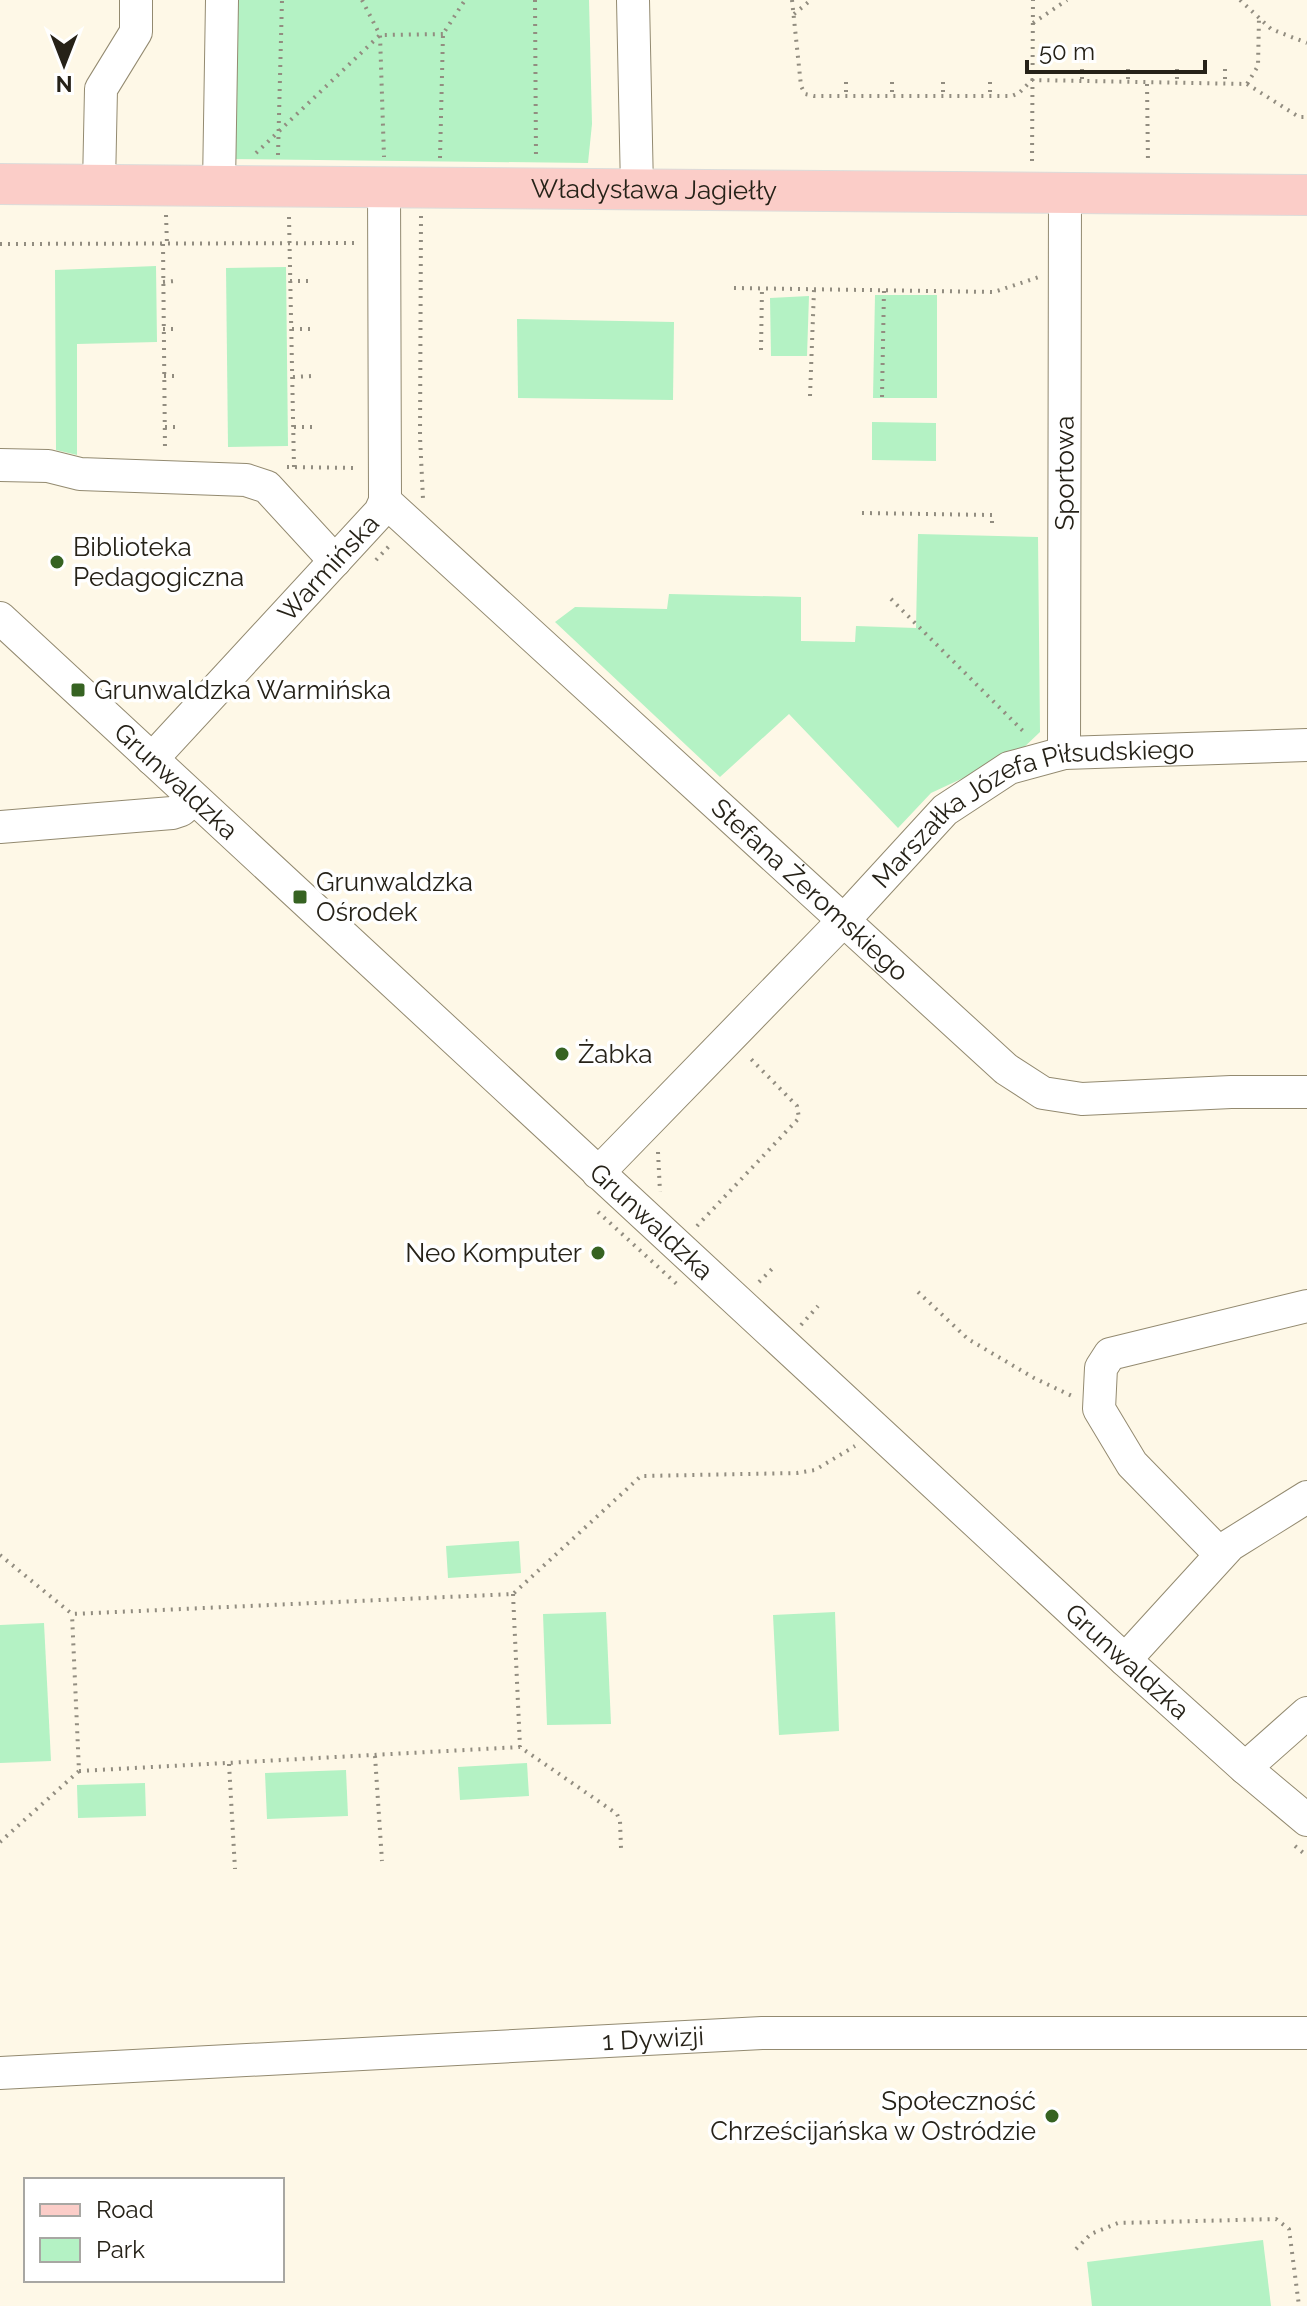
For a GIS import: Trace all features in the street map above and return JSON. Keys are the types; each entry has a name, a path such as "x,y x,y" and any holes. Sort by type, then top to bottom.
{"main road":[{"name":"Władysława Jagiełły","path":"0,184 219,185 407,176 637,188 1307,195"}],"street":[{"path":"99,184 101,89 136,32 136,0"},
{"path":"219,185 222,0"},
{"path":"633,0 637,188"},
{"name":"Warmińska","path":"152,759 380,512 385,501 407,176"},
{"name":"Sportowa","path":"1064,753 1065,192"},
{"path":"0,465 48,466 80,474 246,480 267,487 335,561"},
{"name":"Stefana Żeromskiego","path":"385,501 1006,1069 1043,1093 1082,1099 1307,1092"},
{"name":"Grunwaldzka","path":"0,618 1125,1660 1307,1820"},
{"name":"Marszałka Józefa Piłsudskiego","path":"598,1173 844,920 945,810 1009,768 1064,753 1307,745"},
{"path":"0,827 172,813 194,799"},
{"path":"1220,1554 1132,1464 1099,1409 1101,1368 1110,1354 1307,1306"},
{"path":"1125,1660 1230,1545 1307,1497"},
{"path":"1245,1768 1307,1713"},
{"name":"1 Dywizji","path":"0,2073 747,2033 1307,2033"}],"path":[{"path":"278,160 282,0"},
{"path":"362,0 380,35 407,176 424,510 372,566"},
{"path":"407,176 443,34 465,0"},
{"path":"535,0 536,165"},
{"path":"792,0 801,86 805,94 1012,96 1032,80 1247,84 1299,117 1307,117"},
{"path":"793,15 811,0"},
{"path":"1032,167 1033,0"},
{"path":"1033,23 1067,0"},
{"path":"1240,0 1271,29 1307,43"},
{"path":"1247,84 1258,66 1259,18"},
{"path":"252,157 380,35 443,34"},
{"path":"1082,69 1082,82"},
{"path":"1128,69 1128,82"},
{"path":"1177,69 1177,84"},
{"path":"1225,69 1225,85"},
{"path":"846,82 846,96"},
{"path":"892,82 892,96"},
{"path":"943,82 943,96"},
{"path":"990,82 990,96"},
{"path":"1147,83 1148,170"},
{"path":"289,214 294,467"},
{"path":"165,452 163,282 166,215"},
{"path":"0,244 368,243"},
{"path":"734,288 994,292 1047,274"},
{"path":"163,282 175,281"},
{"path":"290,281 312,281"},
{"path":"761,350 762,288"},
{"path":"810,396 814,289"},
{"path":"882,397 884,290"},
{"path":"163,329 175,329"},
{"path":"292,329 312,329"},
{"path":"164,376 176,376"},
{"path":"293,377 313,376"},
{"path":"165,427 176,427"},
{"path":"294,427 314,427"},
{"path":"862,513 992,515 992,526"},
{"path":"891,599 1033,741"},
{"path":"690,1234 799,1118 797,1106 748,1056"},
{"path":"658,1146 661,1206"},
{"path":"752,1290 774,1267"},
{"path":"918,1292 968,1339 991,1354 1099,1409"},
{"path":"796,1330 818,1306"},
{"path":"0,1555 72,1614 513,1594 641,1476 797,1473 815,1470 860,1443"},
{"path":"513,1594 520,1747"},
{"path":"72,1614 79,1771"},
{"path":"0,1842 79,1771 520,1747 617,1814 621,1848"},
{"path":"375,1755 382,1861"},
{"path":"229,1763 235,1869"},
{"path":"1076,2249 1091,2234 1118,2223 1276,2219 1289,2229 1299,2306"}],"green space":[{"path":"232,0 589,0 592,124 588,163 227,159"},
{"path":"156,266 157,342 77,344 77,455 56,450 55,270"},
{"path":"286,267 288,446 228,447 226,268"},
{"path":"875,295 937,295 937,398 873,398"},
{"path":"809,296 807,356 771,356 770,298"},
{"path":"517,319 674,322 673,400 518,398"},
{"path":"872,422 936,423 936,461 872,460"},
{"path":"918,534 1038,537 1040,732 1019,752 931,793 898,828 789,714 720,777 555,622 575,607 667,609 669,594 801,597 801,641 855,642 856,626 916,628"},
{"path":"519,1541 521,1573 448,1578 446,1546"},
{"path":"606,1612 611,1724 547,1725 543,1614"},
{"path":"835,1612 839,1731 779,1735 773,1615"},
{"path":"44,1623 51,1761 0,1763 0,1625"},
{"path":"527,1763 529,1796 460,1800 458,1767"},
{"path":"346,1770 348,1816 267,1819 265,1773"},
{"path":"145,1783 146,1816 78,1818 77,1785"},
{"path":"1263,2240 1271,2306 1092,2306 1087,2262"}],"place":[{"name":"Biblioteka Pedagogiczna","path":"57,562"},
{"name":"Grunwaldzka Warmińska","path":"78,690"},
{"name":"Grunwaldzka Ośrodek","path":"300,897"},
{"name":"Żabka","path":"562,1054"},
{"name":"Neo Komputer","path":"598,1253"},
{"name":"Społeczność Chrześcijańska w Ostródzie","path":"1052,2116"}]}
